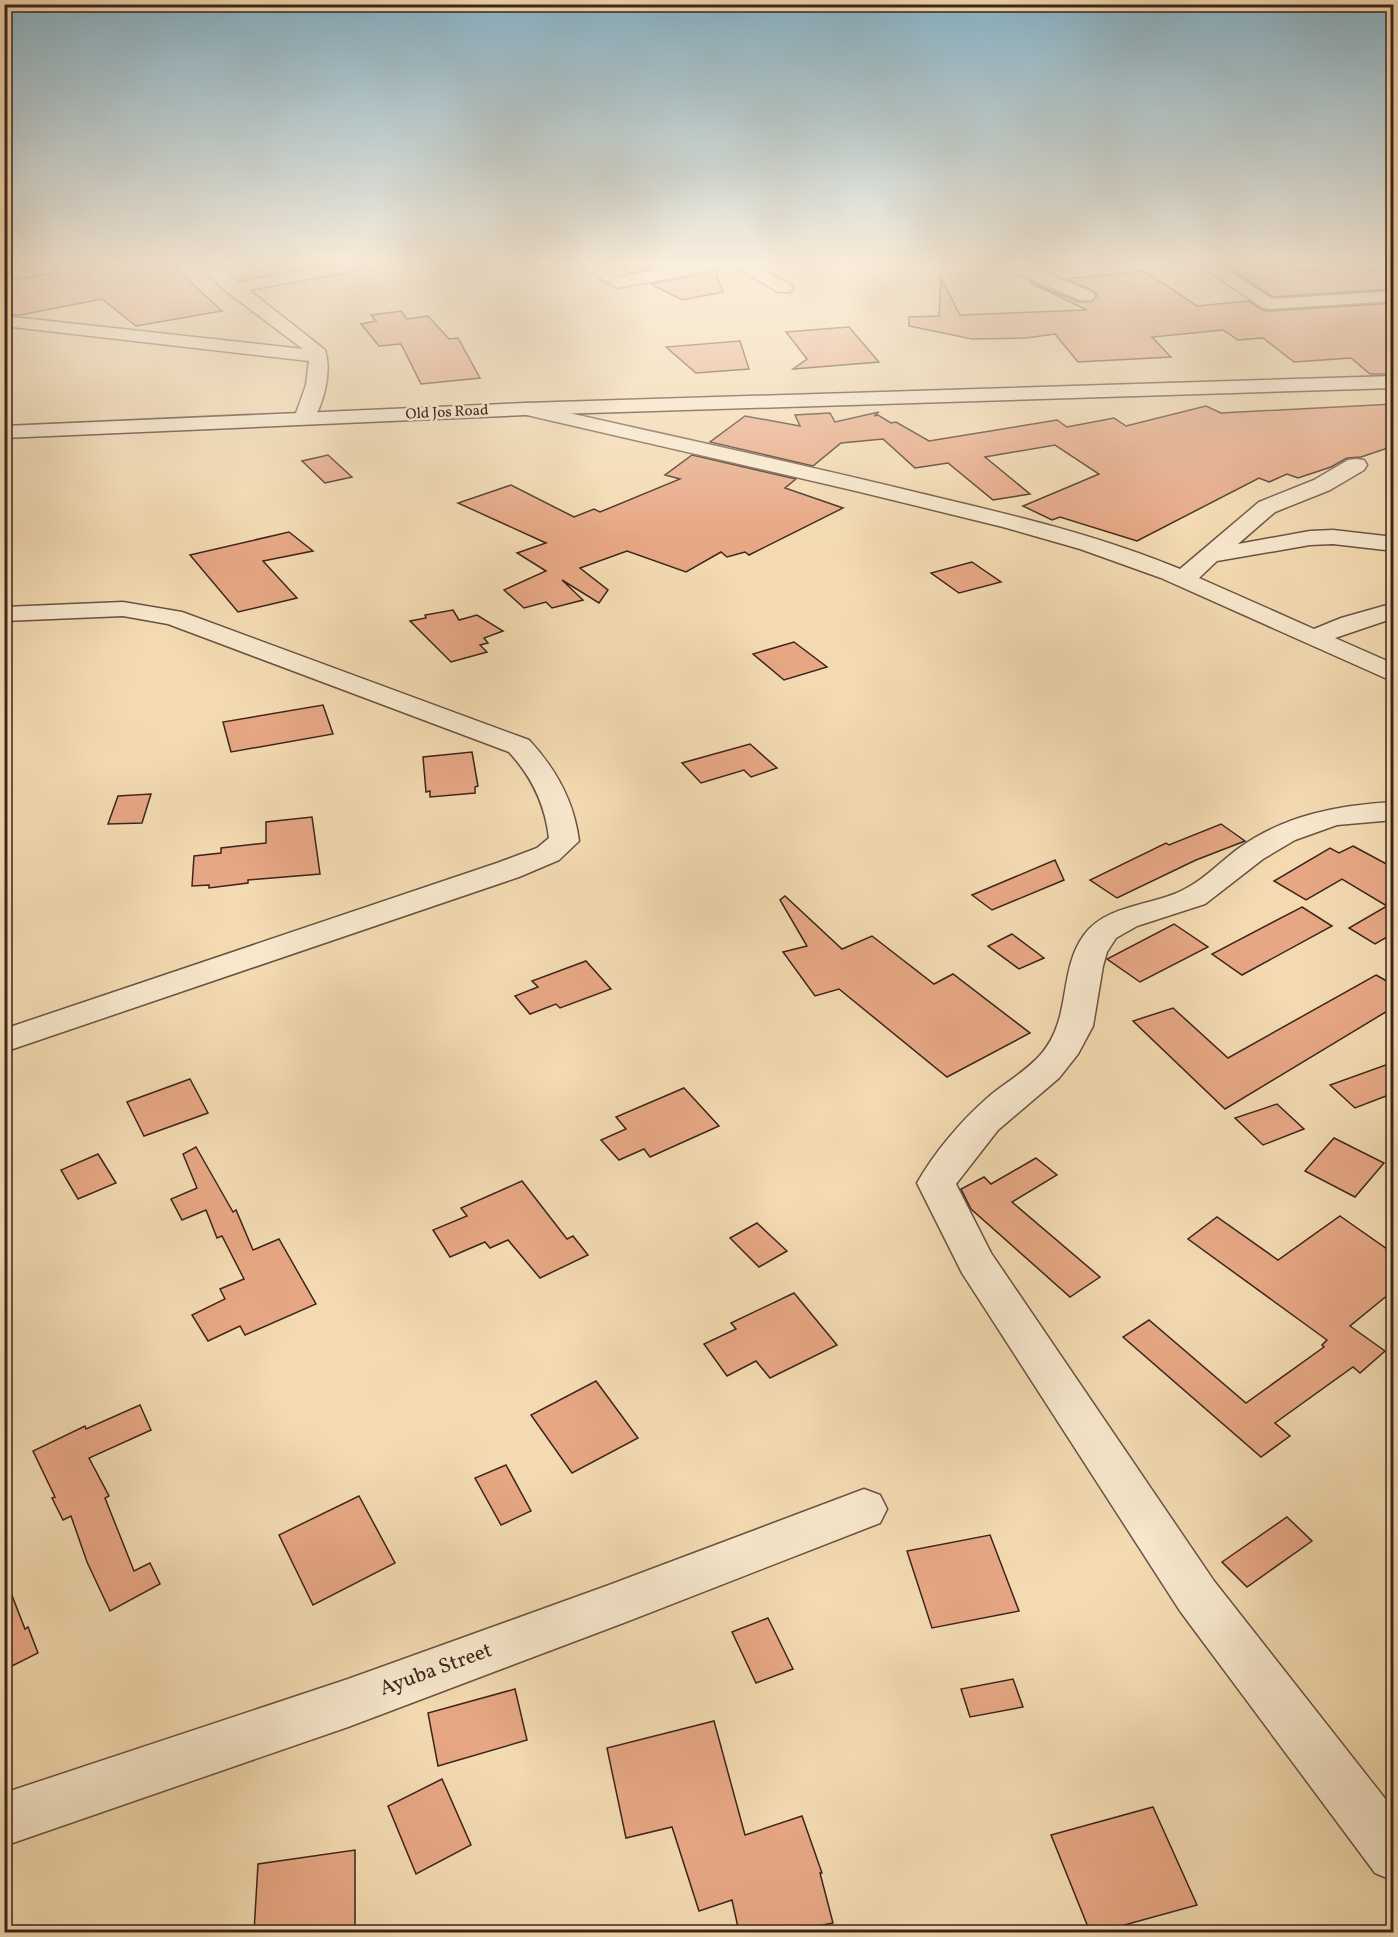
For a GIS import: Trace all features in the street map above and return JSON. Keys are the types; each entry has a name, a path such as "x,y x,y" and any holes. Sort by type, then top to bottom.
{"street":[{"path":"304,419 313,394 318,356 313,355"},
{"name":"Old Jos Road","path":"4,432 525,409 1394,382"},
{"path":"525,409 856,484 1011,522 1119,554 1182,579 1394,674"},
{"path":"1182,579 1267,507 1322,485 1356,465"},
{"path":"1208,557 1310,538 1333,537 1394,544"},
{"path":"4,614 123,609 173,617 519,746 535,763 546,780 560,814 564,841 548,854 516,867 4,1041"},
{"path":"1313,638 1350,623 1394,610"},
{"path":"1394,812 1351,814 1306,824 1275,837 1253,852 1212,887 1192,898 1155,909 1104,931 1092,949 1072,1035 1047,1070 993,1112 936,1183 976,1262 1197,1596 1394,1854"},
{"name":"Ayuba Street","path":"4,1820 348,1703 609,1607 864,1509"}],"building":[{"path":"407,355 468,355 480,378 421,384"},
{"path":"676,355 745,355 749,369 696,373"},
{"path":"804,355 873,355 879,362 793,369 807,359"},
{"path":"1073,355 1171,357 1078,362"},
{"path":"1285,355 1394,355 1394,374 1370,374 1351,358 1294,362"},
{"path":"1394,404 1394,446 1361,457 1347,458 1331,467 1298,478 1287,474 1269,482 1259,478 1137,541 1060,517 1052,520 1023,506 1099,474 1055,445 985,457 1030,494 993,500 948,463 915,468 883,439 841,443 813,466 710,442 745,416 800,426 795,415 830,413 835,422 879,412 874,416 878,415 891,423 896,422 929,441 1057,420 1067,427 1114,418 1126,426 1206,406 1221,413"},
{"path":"328,455 352,477 325,483 302,461"},
{"path":"692,455 796,479 785,488 843,508 749,555 745,552 727,557 721,552 686,572 627,551 580,568 608,590 599,603 562,580 583,600 552,608 546,602 524,608 504,590 546,571 517,553 546,543 458,503 511,485 574,517 594,509 600,512 680,479 665,475"},
{"path":"289,532 313,551 263,561 297,598 238,612 190,555"},
{"path":"972,562 1001,582 959,593 931,573"},
{"path":"453,610 459,620 477,615 503,631 484,638 488,643 480,645 487,652 451,662 410,621 426,618 425,615"},
{"path":"794,642 827,667 784,680 753,654"},
{"path":"323,705 333,734 231,752 223,722"},
{"path":"750,744 777,768 751,777 744,770 701,783 682,763"},
{"path":"472,752 478,786 475,787 475,793 430,797 430,791 426,792 423,757"},
{"path":"151,794 142,823 108,824 118,796"},
{"path":"312,817 320,874 248,880 248,883 209,888 209,885 192,886 194,856 221,853 221,848 266,843 266,822"},
{"path":"1221,824 1245,841 1196,860 1117,898 1090,880 1166,843 1169,845"},
{"path":"1353,846 1394,868 1394,933 1375,944 1349,928 1387,906 1342,879 1306,900 1274,881 1330,848 1339,853"},
{"path":"1055,860 1064,880 992,910 972,895"},
{"path":"785,896 842,949 872,936 934,984 953,974 1030,1033 947,1077 839,989 815,996 783,952 807,946 780,900"},
{"path":"1302,907 1332,926 1242,975 1212,954"},
{"path":"1174,924 1208,947 1140,982 1107,959"},
{"path":"1012,934 1044,958 1019,969 988,946"},
{"path":"586,961 611,989 560,1008 556,1004 530,1014 515,996 538,987 532,981"},
{"path":"1376,975 1394,985 1394,1007 1225,1109 1133,1021 1173,1008 1228,1058"},
{"path":"1394,1062 1394,1093 1355,1108 1330,1085"},
{"path":"190,1079 208,1113 144,1136 127,1102"},
{"path":"684,1088 719,1126 650,1157 644,1149 619,1160 601,1140 626,1129 616,1117"},
{"path":"1277,1104 1304,1129 1263,1145 1235,1118"},
{"path":"1334,1138 1384,1163 1355,1197 1305,1171"},
{"path":"196,1147 233,1212 236,1210 253,1250 279,1239 316,1304 245,1335 240,1326 208,1341 192,1315 225,1299 220,1289 244,1279 222,1236 217,1238 206,1210 182,1220 171,1199 197,1188 183,1154"},
{"path":"98,1154 116,1183 78,1199 61,1170"},
{"path":"1036,1158 1057,1175 1012,1202 1100,1277 1070,1297 971,1209 961,1189 984,1177 991,1184"},
{"path":"522,1181 567,1239 573,1236 588,1255 540,1278 508,1240 490,1248 485,1242 450,1257 433,1230 467,1216 461,1208"},
{"path":"1340,1216 1394,1254 1394,1290 1350,1326 1385,1351 1360,1373 1353,1367 1275,1423 1290,1436 1261,1457 1123,1337 1149,1320 1246,1403 1324,1347 1322,1345 1327,1340 1188,1239 1217,1217 1278,1260"},
{"path":"757,1223 787,1251 759,1267 730,1238"},
{"path":"794,1293 837,1345 770,1378 756,1361 727,1376 704,1344 736,1329 731,1323"},
{"path":"596,1381 638,1438 572,1473 531,1415"},
{"path":"140,1405 151,1430 89,1458 109,1496 105,1498 134,1571 150,1563 160,1584 110,1611 87,1562 71,1516 63,1520 52,1498 55,1497 33,1451 85,1426 86,1429"},
{"path":"506,1465 531,1511 501,1525 475,1478"},
{"path":"359,1496 395,1563 313,1605 279,1535"},
{"path":"1287,1517 1312,1541 1247,1587 1222,1562"},
{"path":"990,1535 1019,1611 932,1628 907,1551"},
{"path":"4,1580 6,1580 25,1629 28,1627 38,1653 4,1670"},
{"path":"768,1618 793,1669 756,1683 732,1632"},
{"path":"1013,1679 1023,1707 970,1717 961,1689"},
{"path":"515,1689 527,1740 438,1766 428,1713"},
{"path":"714,1721 745,1835 802,1816 822,1873 820,1873 833,1923 788,1932 739,1932 732,1900 699,1911 672,1827 626,1838 607,1748"},
{"path":"442,1779 471,1845 416,1874 388,1806"},
{"path":"1153,1807 1197,1905 1099,1932 1090,1932 1051,1835"},
{"path":"355,1850 355,1932 254,1932 258,1864"}]}
